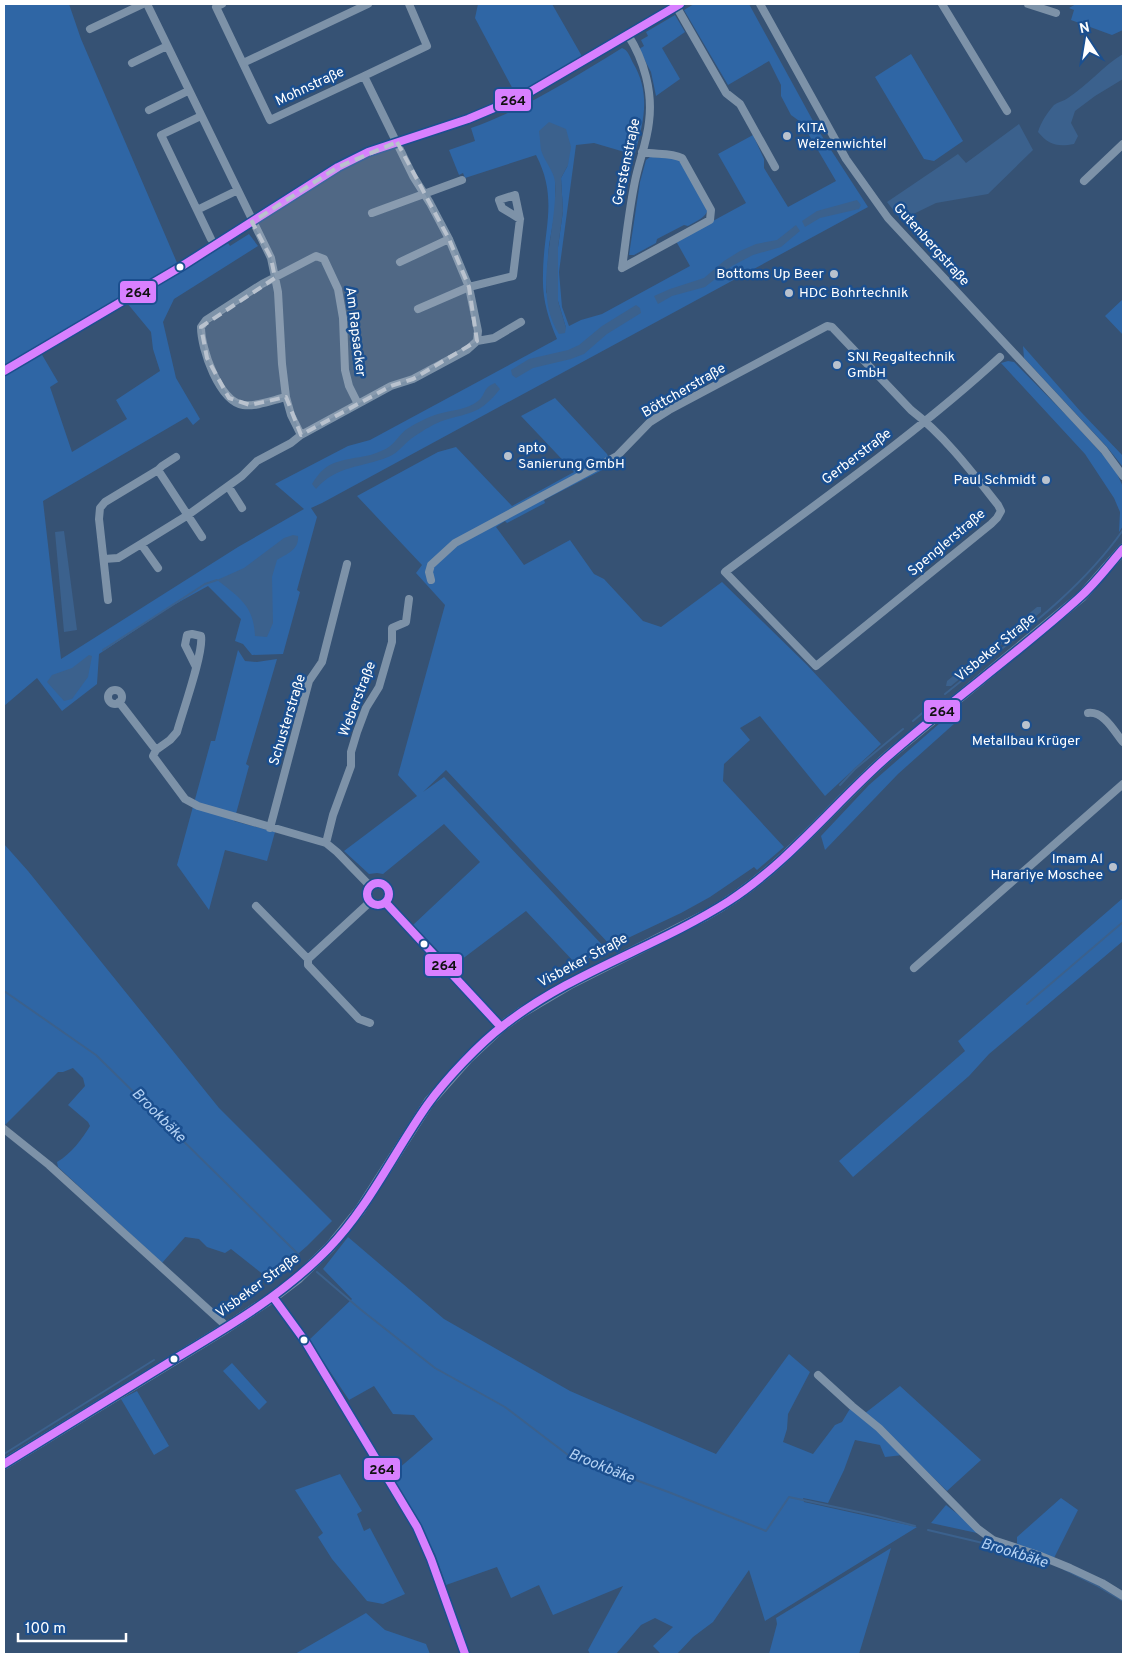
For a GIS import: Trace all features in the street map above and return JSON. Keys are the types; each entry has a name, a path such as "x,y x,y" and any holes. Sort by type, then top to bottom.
{"main road":[{"name":"Visbeker Straße","path":"4,1464 226,1328 273,1297 317,1261 342,1233 360,1210 429,1102 468,1059 501,1027 522,1012 572,983 706,915 728,903 753,885 790,853 877,766 1082,596 1123,549"}],"street":[{"path":"90,28 145,4 167,46 271,258 275,278 286,397 291,415 301,435"},
{"name":"Mohnstraße","path":"222,4 216,7 270,120 428,46 408,4"},
{"path":"242,63 368,4"},
{"name":"Gutenbergstraße","path":"760,4 846,159 888,218 1104,450 1123,476"},
{"path":"942,4 1006,111"},
{"path":"1028,4 1056,13"},
{"path":"4,371 179,268 338,167 368,152 502,106 538,88 678,5 726,93 740,104 775,167"},
{"name":"Gerstenstraße","path":"628,35 636,47 649,91 649,123 642,152 630,208 622,268 710,220 712,210 682,158 675,154 642,152"},
{"path":"132,63 167,46"},
{"name":"Mohnstraße","path":"364,76 413,176 449,239 469,287 478,331 478,341"},
{"path":"150,110 188,91"},
{"path":"201,116 161,135 211,239"},
{"path":"1084,180 1123,144"},
{"path":"372,213 462,180"},
{"path":"197,210 236,190"},
{"path":"418,309 469,287 513,276 520,219"},
{"path":"400,262 449,239"},
{"name":"Am Rapsacker","path":"286,397 250,405 241,404 229,398 210,364 201,330 202,324 262,284 316,256 324,259 338,289 343,318 344,370 358,404"},
{"path":"104,559 118,558 188,515 242,476 257,460 291,443 301,435 390,386 413,380 467,350 478,341 494,338 521,322"},
{"name":"Böttcherstraße","path":"431,580 429,572 431,565 455,543 617,456 650,422 826,326 832,326 911,410 925,421"},
{"name":"Gerberstraße","path":"816,666 725,572 925,421 965,389 1000,357"},
{"name":"Spenglerstraße","path":"816,666 997,518 1000,511 998,505 982,484 925,421"},
{"path":"108,600 99,519 100,508 105,502 176,457"},
{"path":"158,470 202,538"},
{"path":"228,486 242,508"},
{"path":"141,544 158,568"},
{"name":"Schusterstraße","path":"270,828 309,681 322,662 347,564"},
{"name":"Weberstraße","path":"326,843 333,815 351,766 351,752 357,732 366,708 379,687 392,642 392,628 406,622 409,599"},
{"path":"196,667 177,732 170,740 156,750 153,756 186,800 198,806 326,843 370,886"},
{"path":"119,702 156,750"},
{"path":"1088,713 1095,712 1101,715 1123,742"},
{"path":"914,968 1123,784"},
{"path":"380,883 386,886 390,896 386,902 376,906 370,902 367,892 370,886 380,883"},
{"path":"308,959 370,902"},
{"path":"386,902 501,1027"},
{"path":"256,906 308,959 308,965 359,1019 370,1023"},
{"path":"4,1129 49,1165 163,1267 223,1323 226,1328"},
{"path":"273,1297 305,1340 417,1527 431,1559 465,1654"},
{"path":"818,1375 879,1428 978,1529 993,1540 1070,1568 1102,1583 1123,1596"}],"highlighted area":[{"path":"397,142 449,239 469,287 477,341 413,379 391,386 301,435 286,397 250,405 229,398 207,358 201,327 275,278 271,258 252,222 338,167"}],"shaded area":[{"path":"4,4 69,4 81,39 178,265 4,367"},
{"path":"478,4 552,4 583,58 516,95 475,18"},
{"path":"694,4 749,4 818,130 868,207 311,508 317,517 297,590 300,592 283,654 252,655 243,644 235,641 241,619 208,586 170,607 99,654 97,684 62,711 37,678 4,706 4,375 41,353 58,382 50,387 72,452 127,419 116,400 160,371 153,349 151,332 127,303 228,243 230,246 249,234 258,246 174,299 163,322 176,378 200,419 193,425 187,417 43,501 61,659 238,547 304,509 275,484 348,446 370,440 557,339 548,316 543,283 548,200 543,171 536,155 465,178 463,173 459,175 449,150 475,141 471,128 530,102 622,48 630,56 639,74 644,96 644,107 635,153 628,153 594,143 576,145 559,272 562,307 569,326 581,320 602,314 690,266 676,241 746,203 718,154 753,135 764,159 764,168 788,207 836,181 802,123 791,115 781,96 781,85 769,61 728,85 684,10","holes":["568,165 561,178 563,211 558,247 558,301 566,328 546,292 549,245 555,212 555,180"]},
{"path":"1076,4 1122,4 1123,30 1112,35 1071,20 1074,10 1069,8"},
{"path":"675,15 685,32 662,48 680,79 656,96 651,72 639,49 644,46 641,40 648,36 646,32"},
{"path":"911,54 963,141 934,161 924,159 875,77"},
{"path":"1123,54 1123,79 1075,111 1071,123 1078,136 1074,144 1054,144 1038,132 1044,118 1054,105 1075,93"},
{"path":"549,122 566,129 571,147 568,165 561,178 563,211 558,247 558,301 566,328 565,333 559,334 551,317 547,299 546,279 555,200 555,182 541,150 539,131"},
{"path":"1019,124 1033,150 988,194 936,203 901,220 887,202 958,154 966,163"},
{"path":"650,157 678,158 708,209 705,215 697,221 688,226 684,225 657,239 656,243 634,255 629,255 640,182 646,160"},
{"path":"857,200 861,205 859,209 820,218 805,227 802,221 817,211"},
{"path":"796,225 800,231 781,247 753,255 732,266 705,287 672,296 658,304 654,296 704,278 724,261 740,251 756,244 777,240"},
{"path":"1123,299 1123,335 1105,316"},
{"path":"636,305 640,308 641,313 607,334 584,354 533,368 516,378 512,375 511,370 529,359 568,350 579,345 602,326"},
{"path":"1023,346 1123,456 1123,467 1107,447 1024,358"},
{"path":"1014,362 1114,467 1123,487 1123,526 1119,532 1120,512 1114,498 1085,454 1001,363"},
{"path":"495,383 500,389 482,407 433,425 411,438 388,457 332,475 316,489 312,484 320,472 330,465 374,454 393,444 407,429 422,420 474,404 488,387"},
{"path":"555,398 607,454 612,465 544,500 545,503 496,527 524,565 570,540 594,574 604,579 643,621 661,627 722,582 807,665 881,744 825,796 760,716 740,728 750,740 724,764 723,781 784,847 757,870 754,867 710,897 611,946 446,770 423,792 444,777 607,950 576,964 526,911 453,966 413,925 480,862 444,824 383,874 369,874 344,851 417,796 398,775 445,605 416,573 422,565 357,496 438,452 456,447 512,506 574,472 521,416"},
{"path":"64,531 77,630 64,632 55,532"},
{"path":"293,535 298,536 297,545 292,551 277,560 272,577 273,623 267,637 255,636 252,617 244,603 217,580 244,568 284,538"},
{"path":"1037,607 1041,607 1041,612 951,686 946,686 947,681"},
{"path":"238,650 245,661 257,662 277,659 246,764 249,766 234,821 275,832 267,861 225,850 209,910 177,865 211,741 215,741"},
{"path":"89,655 92,656 88,677 72,699 64,701 47,682 52,675 72,668"},
{"path":"948,716 955,723 898,774 825,850 821,836 869,785"},
{"path":"4,844 28,871 219,1108 332,1221 269,1279 231,1249 225,1253 207,1247 199,1239 185,1237 162,1263 58,1167 57,1162 76,1146 90,1126 88,1122 68,1105 85,1086 83,1078 73,1068 58,1072 4,1126"},
{"path":"1123,898 1123,941 989,1054 969,1076 853,1177 839,1161 965,1051 958,1041"},
{"path":"348,1237 444,1319 570,1391 716,1454 789,1354 810,1372 788,1414 787,1429 783,1442 813,1454 835,1425 842,1422 851,1407 878,1429 903,1455 885,1457 880,1445 855,1440 844,1470 828,1503 803,1498 804,1502 917,1527 765,1621 749,1570 713,1622 693,1637 677,1654 661,1654 653,1646 673,1627 655,1618 641,1625 616,1654 590,1654 588,1650 623,1586 553,1615 539,1585 511,1598 497,1567 446,1585 435,1554 391,1475 433,1439 414,1415 393,1414 374,1386 349,1400 309,1340 352,1299 323,1269"},
{"path":"232,1363 267,1402 259,1410 223,1371"},
{"path":"900,1386 981,1460 947,1491 881,1427 864,1414"},
{"path":"137,1391 169,1446 154,1455 121,1399"},
{"path":"340,1474 362,1511 357,1514 364,1531 370,1528 405,1594 383,1604 367,1601 332,1559 318,1537 323,1533 295,1490"},
{"path":"1061,1498 1078,1510 1054,1558 1017,1545 1017,1537"},
{"path":"946,1505 976,1528 977,1533 931,1523"},
{"path":"891,1548 859,1654 769,1654 777,1624 776,1618"},
{"path":"366,1613 385,1630 426,1644 430,1654 295,1654"}],"waterway":[{"path":"945,694 1063,598 1105,554 1123,530"},
{"path":"103,650 205,584 217,580"},
{"path":"913,721 934,703"},
{"path":"840,785 855,769 903,729"},
{"path":"1027,1004 1123,922"},
{"name":"Brookbäke","path":"4,991 96,1055 299,1255"},
{"name":"Brookbäke","path":"317,1272 360,1309 435,1368 505,1407 568,1455 766,1531 789,1497 915,1526"},
{"path":"4,1454 154,1360"},
{"name":"Brookbäke","path":"928,1530 1008,1549"},
{"name":"Brookbäke","path":"1064,1569 1123,1601"}],"transit line":[{"name":"264","path":"4,371 182,266 338,167 368,152 468,119 523,96 680,4"},
{"name":"264","path":"4,1464 234,1323 293,1281 311,1266 343,1233 369,1197 435,1094 463,1062 494,1033 530,1006 586,975 701,917 751,886 791,851 886,758 1032,639 1079,598 1123,549"},
{"name":"264","path":"374,883 382,883 389,890 389,894 389,898 382,905 374,905 367,898 367,890 374,883"},
{"name":"264","path":"386,903 501,1027"},
{"name":"264","path":"273,1297 305,1341 417,1527 431,1559 465,1654"}],"place":[{"name":"KITA Weizenwichtel","path":"787,136"},
{"name":"Bottoms Up Beer","path":"834,274"},
{"name":"HDC Bohrtechnik","path":"789,293"},
{"name":"SNI Regaltechnik GmbH","path":"837,365"},
{"name":"apto Sanierung GmbH","path":"508,456"},
{"name":"Paul Schmidt","path":"1046,480"},
{"name":"Metallbau Krüger","path":"1026,725"},
{"name":"Imam Al Harariye Moschee","path":"1113,867"}]}
